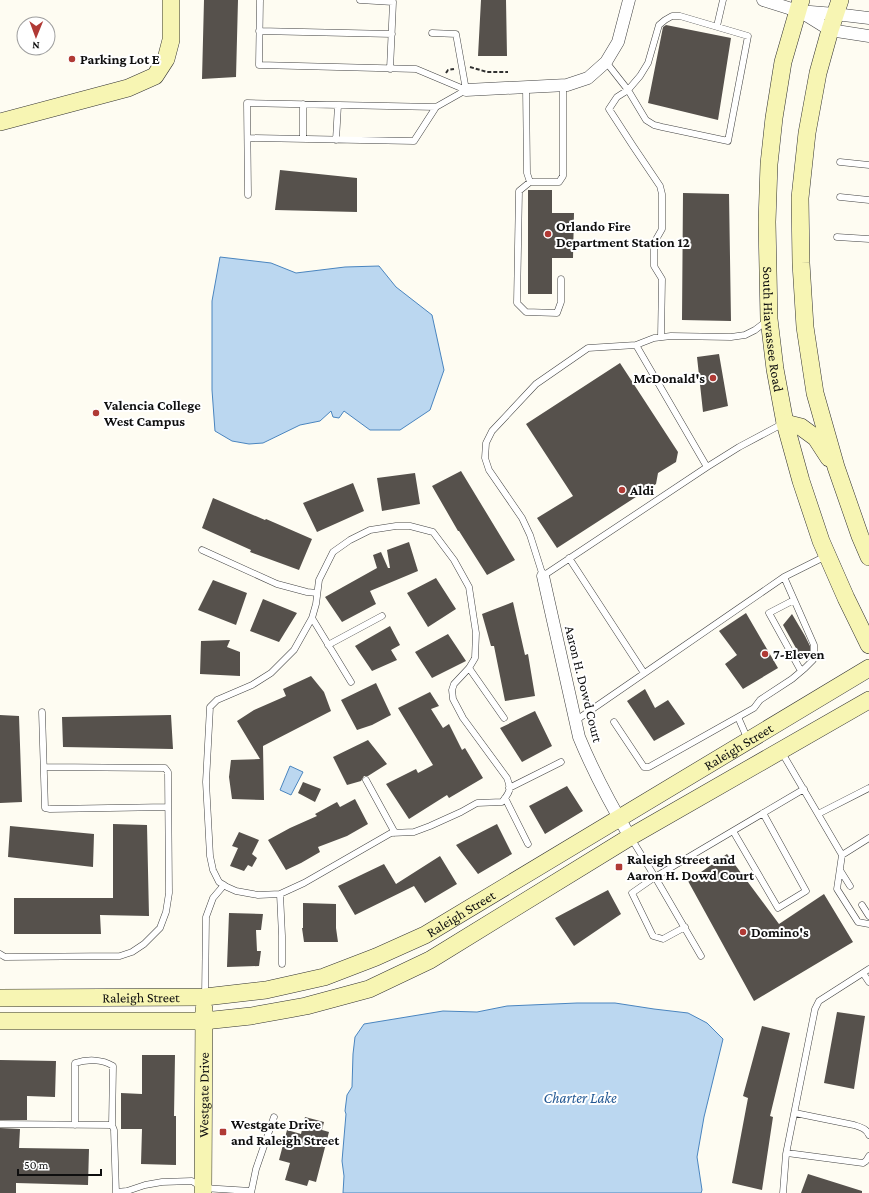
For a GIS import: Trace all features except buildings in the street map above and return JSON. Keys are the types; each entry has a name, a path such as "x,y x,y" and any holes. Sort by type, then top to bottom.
{"street":[{"path":"0,122 128,88 155,76 166,59 171,40 171,0"},
{"path":"466,90 567,85 588,78 606,62 618,42 629,0"},
{"path":"763,0 800,5 837,7 869,18"},
{"path":"800,5 830,30 869,36"},
{"name":"South Hiawassee Road","path":"800,5 783,62 774,118 769,164 766,222 769,319 775,369 785,423 801,481 821,541 869,645"},
{"path":"837,7 818,73 807,133 800,198 801,263 805,327 815,393 836,468 869,557"},
{"path":"785,423 801,427 816,438 836,468"},
{"name":"Aaron H. Dowd Court","path":"543,576 579,737 589,761 630,837"},
{"name":"Raleigh Street","path":"0,998 205,997 266,990 324,977 376,957 425,935 869,668"},
{"name":"Raleigh Street","path":"0,1021 204,1021 252,1016 306,1006 369,989 430,960 630,837 869,700"},
{"name":"Westgate Drive","path":"201,1191 205,997"}],"lane":[{"path":"260,0 259,65 416,69 466,90"},
{"path":"360,0 393,2 390,69"},
{"path":"717,26 723,0"},
{"path":"606,62 628,90 646,120 654,125 728,141 748,36 680,16 672,16 659,25 648,63 640,76 628,90 617,97 609,108 660,186 662,194 662,229 654,243 654,266 662,279 661,337"},
{"path":"260,31 392,34"},
{"path":"432,33 456,34 466,90"},
{"path":"561,279 562,302 557,313 526,312 517,303 519,191 530,182 559,182 563,176 563,85"},
{"path":"526,87 527,173 530,182"},
{"path":"248,138 414,141 436,107 466,90"},
{"path":"248,195 247,104 436,107"},
{"path":"303,104 303,139"},
{"path":"336,140 338,105"},
{"path":"840,162 869,165"},
{"path":"840,197 869,200"},
{"path":"837,237 869,239"},
{"path":"769,319 755,330 738,336 661,337 636,345 588,348 536,384 492,431 486,443 485,458 489,470 522,518 530,535 543,576 707,467 739,447 785,423"},
{"path":"636,345 707,467"},
{"path":"396,526 410,526 433,532 454,560 470,587 476,633 475,658 469,668 454,684 452,690 453,699 463,718 507,778 510,786 508,794 502,802 478,803 414,832 391,833 304,883 280,894 258,895 236,891 219,882 213,870 210,856 206,782 210,708 217,700 252,685 271,673 294,650 312,618 317,593 319,580 333,552 350,540 370,530 396,526"},
{"path":"202,550 277,584 307,592 317,593"},
{"path":"575,722 784,577 828,555"},
{"path":"569,558 644,674"},
{"path":"614,722 644,767 649,767 754,708 760,700 801,672 813,660 814,645 784,577"},
{"path":"794,600 769,613 801,672"},
{"path":"328,645 382,616"},
{"path":"312,618 350,682"},
{"path":"469,668 504,718"},
{"path":"42,712 45,808 168,807"},
{"path":"738,717 748,741"},
{"path":"780,751 842,855 837,889 858,922 869,924"},
{"path":"509,788 561,762"},
{"path":"0,954 5,957 120,956 132,952 144,944 160,928 166,912 169,893 168,772 165,768 44,767"},
{"path":"366,780 395,832"},
{"path":"818,814 869,788"},
{"path":"684,927 663,939 653,936 632,893 655,877 804,789"},
{"path":"505,798 528,844"},
{"path":"733,831 778,908 806,891 762,813"},
{"path":"630,837 701,956"},
{"path":"842,855 869,839"},
{"path":"840,870 850,886"},
{"path":"205,997 206,917 213,898 224,885"},
{"path":"280,894 282,964"},
{"path":"862,905 869,916"},
{"path":"783,1193 787,1153 815,1009 819,1001 866,971 869,982"},
{"path":"75,1125 75,1062 84,1060 106,1062 113,1066 112,1125 114,1130 116,1192 127,1191 145,1185 162,1182 192,1180 201,1191 251,1192 256,1169 274,1117"},
{"path":"795,1113 854,1125 863,1128 869,1133 869,1135"},
{"path":"0,1124 112,1125"},
{"path":"787,1153 863,1163 869,1156"}],"path":[{"path":"467,66 487,72 508,72"}],"water":[{"path":"220,257 271,263 296,273 345,267 379,266 396,287 432,315 444,370 430,410 400,430 370,430 344,411 339,418 333,417 331,411 320,421 300,425 263,443 249,444 232,441 215,431 212,390 212,301"},
{"path":"290,766 303,772 291,795 280,790"},
{"name":"Charter Lake","path":"615,1003 688,1013 707,1023 723,1039 704,1117 697,1157 702,1190 701,1193 343,1193 344,1176 342,1161 345,1111 347,1095 352,1087 355,1037 364,1024 443,1011 477,1012 507,1006"}],"place":[{"name":"Parking Lot E","path":"72,59"},
{"name":"Orlando Fire Department Station 12","path":"548,234"},
{"name":"McDonald's","path":"713,378"},
{"name":"Valencia College West Campus","path":"96,413"},
{"name":"Aldi","path":"622,490"},
{"name":"7-Eleven","path":"765,654"},
{"name":"Raleigh Street and Aaron H. Dowd Court","path":"619,867"},
{"name":"Domino's","path":"743,932"},
{"name":"Westgate Drive and Raleigh Street","path":"223,1132"}]}
